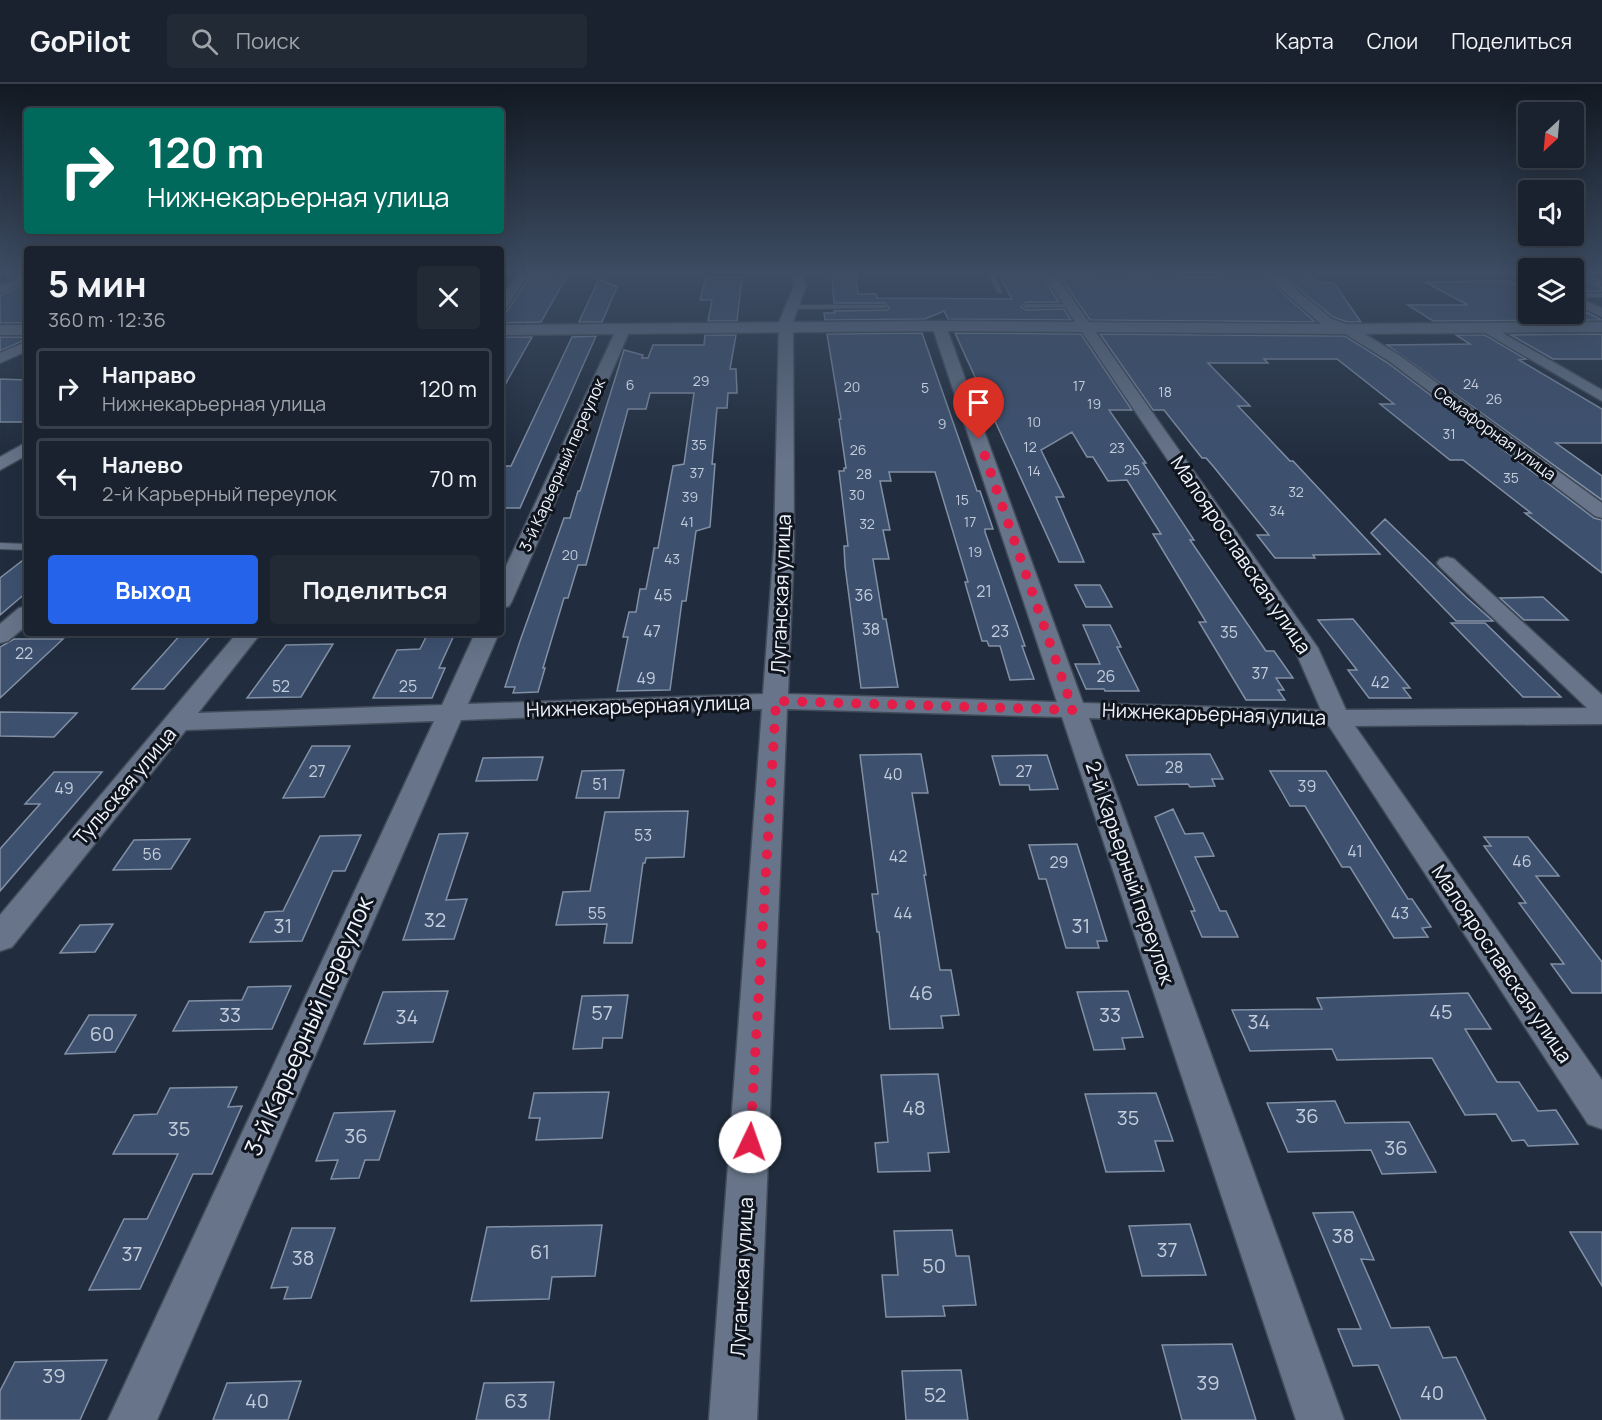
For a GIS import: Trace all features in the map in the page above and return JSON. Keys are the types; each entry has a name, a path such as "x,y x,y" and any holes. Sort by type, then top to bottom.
{"street":[{"name":"3-й Карьерный переулок","path":"504,594 620,336"},
{"name":"Луганская улица","path":"733,1420 784,545 786,336"},
{"name":"2-й Карьерный переулок","path":"943,336 1320,1420"},
{"name":"Малоярославская улица","path":"1092,336 1306,648 1337,718 1602,1112"},
{"name":"Семафорная улица","path":"1359,336 1394,358 1602,512"},
{"path":"1501,336 1602,396"},
{"path":"0,359 24,347"},
{"path":"0,465 24,449"},
{"path":"1447,563 1602,709"},
{"path":"0,636 24,616"},
{"name":"Тульская улица","path":"0,938 247,636"},
{"name":"3-й Карьерный переулок","path":"132,1420 486,636"},
{"name":"Нижнекарьерная улица","path":"178,722 776,701 1337,718 1602,716"}],"lane":[{"path":"0,546 24,547"}],"building":[{"path":"596,336 520,508 504,508 504,466 511,466 572,337"},
{"path":"705,336 736,336 730,369 736,369 737,393 728,393 727,408 717,408 710,527 696,531 686,601 682,601 670,690 617,691 628,637 623,637 629,612 636,612 640,589 646,589 654,548 658,548 673,466 684,464 694,393 650,393 646,409 628,409 586,565 578,565 568,598 564,598 538,692 513,693 515,687 505,687 564,518 570,518 578,491 580,491 624,350 643,355 642,358 648,358 653,345 704,345"},
{"path":"827,336 923,336 977,491 980,491 993,529 985,529 985,532 1025,646 1022,646 1034,679 1010,680 1000,646 989,646 987,641 982,641 965,582 968,582 935,472 889,472 891,481 880,481 890,530 883,530 889,559 873,559 898,687 861,688 845,566 844,546 848,546 839,471 844,471 846,468 839,419 841,419"},
{"path":"957,336 1083,336 1132,410 1109,410 1146,463 1143,463 1194,540 1190,540 1266,651 1274,651 1293,678 1276,678 1284,690 1278,690 1285,700 1246,700 1199,622 1206,622 1153,534 1161,534 1127,480 1108,481 1093,457 1087,457 1072,432 1041,450 1064,497 1056,497 1084,562 1059,562"},
{"path":"1102,336 1346,336 1388,363 1594,518 1602,520 1602,573 1525,513 1531,513 1463,460 1450,460 1380,404 1394,404 1337,359 1264,359 1268,363 1208,363 1250,406 1238,406 1380,554 1275,558 1257,535 1269,535 1213,466 1206,458 1202,458 1164,410 1153,410"},
{"path":"1458,336 1487,336 1526,359 1519,360 1602,409 1602,443 1556,443 1602,476 1602,500 1387,345 1470,344"},
{"path":"1513,336 1602,336 1602,359 1553,359"},
{"path":"0,337 24,337 24,340 0,351"},
{"path":"504,337 532,337 504,387"},
{"path":"0,379 24,380 24,422 0,422"},
{"path":"1385,519 1493,621 1456,621 1371,533"},
{"path":"24,559 24,595 0,615 0,578"},
{"path":"1075,585 1100,585 1112,607 1086,607"},
{"path":"1543,597 1568,620 1524,620 1500,598"},
{"path":"1353,619 1410,688 1403,688 1411,698 1369,698 1348,670 1357,670 1318,620"},
{"path":"1451,623 1485,623 1561,697 1523,697"},
{"path":"1083,625 1110,625 1121,647 1117,647 1139,691 1086,689 1075,664 1100,664"},
{"path":"179,636 210,636 164,689 132,689"},
{"path":"426,636 454,636 439,668 445,668 432,698 373,698 397,650 420,649"},
{"path":"14,639 63,639 0,698 0,647"},
{"path":"333,644 301,697 247,698 286,645"},
{"path":"0,712 77,713 54,737 0,736"},
{"path":"312,746 350,746 324,797 283,798"},
{"path":"921,754 928,793 912,793 940,970 951,970 959,1015 941,1016 943,1028 890,1029 879,932 877,932 872,894 878,894 860,755"},
{"path":"1210,754 1223,779 1212,779 1215,786 1190,787 1188,784 1138,785 1126,755"},
{"path":"1047,755 1058,789 1030,790 1029,785 1000,785 992,756"},
{"path":"543,757 537,780 476,781 483,758"},
{"path":"624,770 619,798 576,798 582,771"},
{"path":"1270,771 1326,771 1408,899 1412,899 1431,927 1422,928 1428,937 1394,938 1350,867 1342,867 1305,806 1290,806"},
{"path":"54,772 102,772 0,891 0,849 40,804 25,804"},
{"path":"1173,809 1185,834 1203,833 1214,856 1195,857 1220,911 1226,911 1238,937 1202,937 1191,911 1195,911 1155,817"},
{"path":"688,811 684,857 646,858 643,863 632,943 604,943 607,924 556,925 563,892 590,891 605,812"},
{"path":"468,833 446,900 467,899 454,939 403,940 439,834"},
{"path":"361,835 345,871 333,871 302,941 250,942 265,912 283,911 320,836"},
{"path":"1484,837 1528,837 1559,876 1536,876 1602,962 1602,993 1572,993 1551,964 1564,964 1519,903 1526,903 1484,846 1491,846"},
{"path":"190,839 171,869 113,870 134,840"},
{"path":"1077,844 1107,941 1097,941 1099,948 1066,948 1046,879 1039,879 1029,845"},
{"path":"113,924 95,952 60,953 80,925"},
{"path":"291,986 272,1029 173,1031 189,1001 242,1000 248,987"},
{"path":"448,991 433,1042 364,1044 383,992"},
{"path":"1128,991 1143,1037 1122,1038 1125,1049 1094,1050 1077,992"},
{"path":"1468,993 1491,1029 1465,1029 1497,1082 1519,1082 1538,1111 1556,1110 1578,1144 1528,1146 1524,1140 1512,1141 1496,1114 1465,1115 1432,1058 1337,1060 1332,1049 1250,1051 1232,1010 1322,1009 1317,998"},
{"path":"628,995 622,1038 603,1038 602,1048 573,1049 582,996"},
{"path":"89,1015 136,1015 115,1052 65,1054"},
{"path":"938,1074 949,1152 928,1153 930,1171 878,1172 875,1143 888,1142 881,1075"},
{"path":"237,1087 228,1107 242,1106 212,1174 193,1174 140,1289 89,1290 124,1219 147,1219 178,1154 113,1154 134,1115 157,1114 170,1088"},
{"path":"609,1092 602,1138 536,1140 540,1118 529,1118 534,1093"},
{"path":"1156,1093 1173,1141 1155,1141 1164,1171 1106,1172 1085,1094"},
{"path":"1335,1101 1345,1123 1409,1122 1436,1172 1382,1174 1371,1150 1288,1152 1267,1103"},
{"path":"395,1111 379,1160 365,1160 359,1178 331,1179 338,1160 316,1161 334,1113"},
{"path":"1353,1212 1374,1260 1361,1259 1391,1328 1429,1327 1443,1358 1456,1357 1486,1420 1401,1420 1378,1365 1353,1366 1338,1329 1361,1329 1313,1213"},
{"path":"1190,1224 1206,1275 1142,1276 1129,1226"},
{"path":"602,1225 595,1276 552,1277 549,1299 471,1301 487,1227"},
{"path":"292,1228 335,1228 311,1298 284,1299 288,1287 271,1288"},
{"path":"952,1230 956,1256 969,1256 976,1305 943,1306 945,1316 886,1317 882,1275 898,1275 894,1231"},
{"path":"1570,1232 1602,1232 1602,1286"},
{"path":"1232,1344 1256,1420 1182,1420 1162,1345"},
{"path":"107,1360 80,1420 0,1420 0,1391 15,1362"},
{"path":"961,1370 968,1420 906,1420 902,1371"},
{"path":"301,1381 288,1420 213,1420 227,1383"},
{"path":"554,1382 549,1420 476,1420 484,1383"}],"route":[{"path":"750,1142 776,701 1073,710 979,439"}]}
